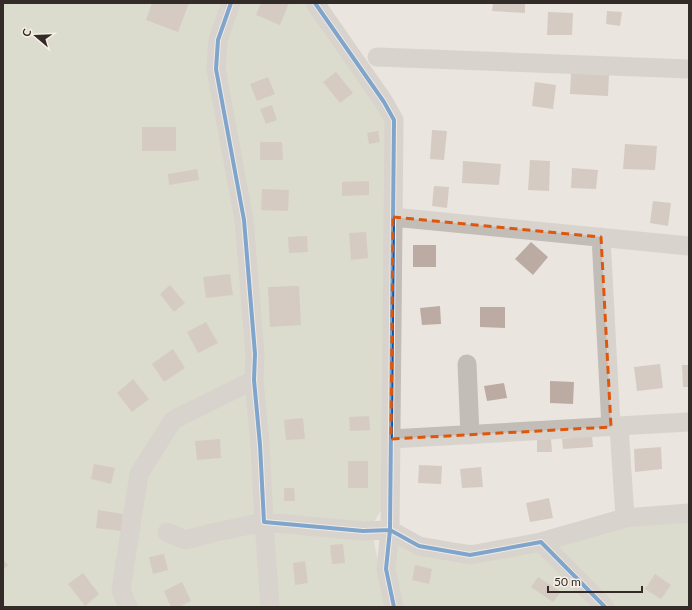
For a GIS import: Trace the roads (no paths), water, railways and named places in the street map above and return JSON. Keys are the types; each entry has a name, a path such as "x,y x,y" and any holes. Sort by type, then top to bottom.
{"street":[{"path":"231,3 218,40 216,69 244,220 255,354 254,380 260,445 270,607"},
{"path":"314,3 384,102 394,120 390,530 386,569 394,607"},
{"path":"377,57 689,69"},
{"path":"393,217 689,246"},
{"path":"601,237 615,427 625,518"},
{"path":"467,364 470,435"},
{"path":"128,607 121,590 139,474 173,420 254,380"},
{"path":"391,439 689,422"},
{"path":"167,532 185,540 264,522 363,530 390,530 419,546 470,555 541,542 625,518 689,513"},
{"path":"541,542 605,607"}]}
